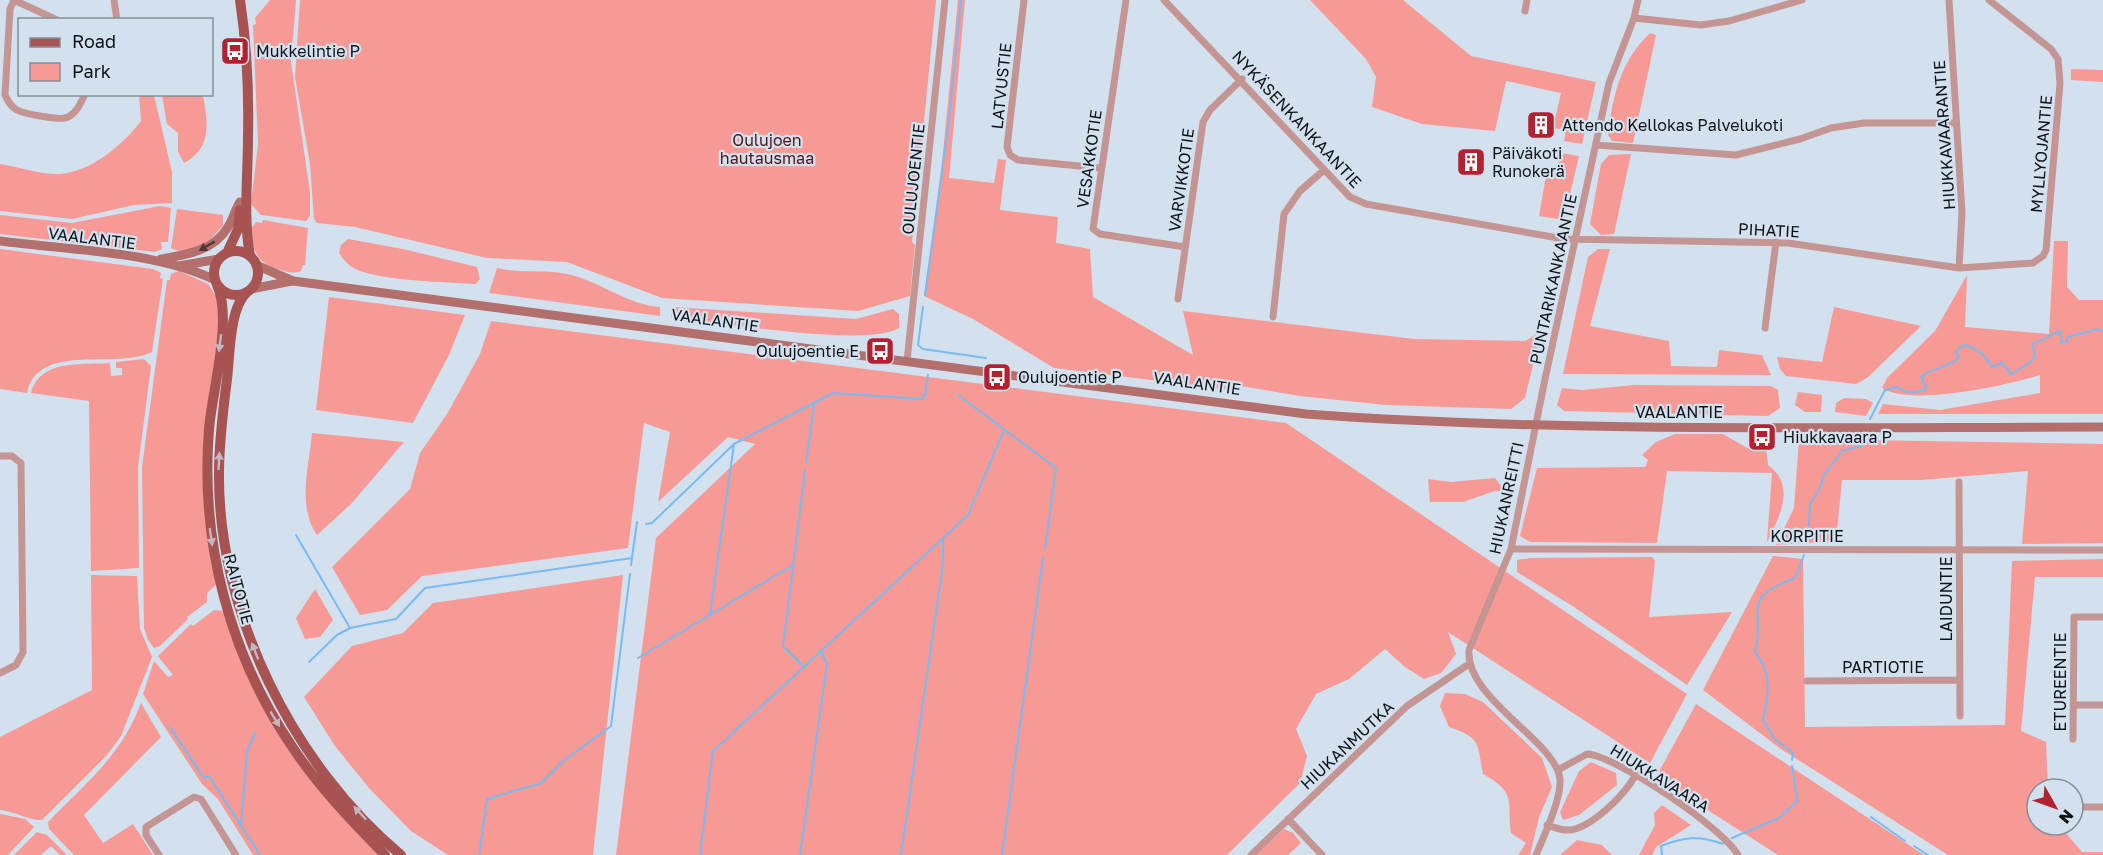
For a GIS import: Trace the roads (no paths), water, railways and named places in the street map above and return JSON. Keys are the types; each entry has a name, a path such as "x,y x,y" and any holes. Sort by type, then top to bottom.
{"main road":[{"path":"237,229 258,275 249,291 231,295 216,283 214,269 237,229 248,184 247,47 240,0"},
{"path":"223,256 237,251 253,260"},
{"name":"RAITOTIE","path":"216,283 223,308 209,427 206,479 215,566 237,639 254,682 293,749 322,788 385,855"},
{"name":"RAITOTIE","path":"249,291 235,310 221,427 219,475 222,523 247,632 281,709 304,744 358,811 401,855"}],"street":[{"path":"53,18 14,0 10,9 5,95 10,105 17,111 58,119 68,118 78,109 84,96"},
{"path":"114,0 117,18"},
{"name":"OULUJOENTIE","path":"907,361 945,0"},
{"name":"LATVUSTIE","path":"1024,0 1007,147 1010,154 1018,160 1100,168"},
{"name":"VESAKKOTIE","path":"1126,0 1093,229 1100,234 1185,247"},
{"name":"NYKÄSENKANKAANTIE","path":"1164,0 1242,79 1350,197 1366,204 1575,240"},
{"path":"1525,11 1527,0"},
{"name":"PUNTARIKANKAANTIE","path":"1535,426 1609,83 1634,18 1638,0"},
{"path":"1634,18 1701,25 1729,21 1802,0"},
{"name":"HIUKKAVAARANTIE","path":"1949,0 1962,213 1959,268"},
{"name":"MYLLYOJANTIE","path":"1959,268 2032,263 2043,256 2046,250 2060,83 2058,59 2051,49 1989,0"},
{"name":"VARVIKKOTIE","path":"1178,299 1203,123 1210,110 1242,79"},
{"path":"1596,145 1736,155 1853,124 1956,123"},
{"path":"1273,317 1284,214 1300,191 1324,170"},
{"path":"180,261 237,229"},
{"name":"PIHATIE","path":"1575,240 1776,242 1959,268"},
{"name":"VAALANTIE","path":"0,241 153,260 180,261 223,256"},
{"path":"1765,328 1776,242"},
{"name":"VAALANTIE","path":"253,260 293,281"},
{"name":"VAALANTIE","path":"180,261 216,283"},
{"name":"VAALANTIE","path":"249,291 293,281 1306,414 1435,423 1535,426 2103,427"},
{"name":"HIUKANREITTI","path":"1469,664 1470,644 1511,549 1535,426"},
{"path":"0,456 16,457 21,463 23,652 16,664 0,673"},
{"name":"LAIDUNTIE","path":"1959,482 1960,716"},
{"name":"KORPITIE","path":"1511,549 2103,550"},
{"name":"ETUREENTIE","path":"2073,739 2074,617 2103,617"},
{"path":"1469,664 1486,692 1558,770 1559,790 1536,855"},
{"name":"HIUKANMUTKA","path":"1251,855 1407,706 1469,664"},
{"name":"PARTIOTIE","path":"1807,681 1960,680"},
{"path":"2074,705 2103,705"},
{"name":"HIUKKAVAARA","path":"1558,770 1579,757 1595,754 1667,794 1716,829 1738,855"},
{"path":"1547,825 1565,830 1584,825 1620,798 1635,776"},
{"path":"159,855 146,835 146,827 194,796 201,799 236,855"},
{"path":"2085,807 2103,807"},
{"path":"1288,819 1322,855"}],"waterway":[{"path":"925,295 949,119 961,0"},
{"path":"923,307 918,345 923,349 986,358"},
{"path":"1870,419 1885,390 1897,387 1912,392 1927,388 1921,377 1959,358 1956,352 1963,345 1972,347 1980,353 1992,367 2002,363 2011,374 2031,362 2035,354 2032,344 2053,334 2060,331 2061,342 2066,342 2068,337 2098,329 2103,331"},
{"path":"646,524 652,523 734,444 833,393 921,399 925,395 928,375"},
{"path":"958,395 1056,468 1045,549"},
{"path":"806,462 814,405"},
{"path":"700,855 713,751 968,515 1004,430"},
{"path":"1808,541 1810,504 1818,492 1824,475 1842,451 1861,446 1868,437"},
{"path":"710,614 734,444"},
{"path":"804,667 783,646 805,470"},
{"path":"631,565 637,522"},
{"path":"296,535 350,628"},
{"path":"901,855 943,564 943,540"},
{"path":"1792,760 1793,753 1774,738 1763,719 1767,701 1767,675 1755,652 1760,599 1777,585 1795,578 1804,555"},
{"path":"309,662 337,635 350,628 396,619 425,588 632,558"},
{"path":"1002,855 1043,558"},
{"path":"638,658 793,565"},
{"path":"479,855 487,799 541,783 563,761 611,726 630,574"},
{"path":"800,855 827,664 821,651"},
{"path":"170,727 204,778 209,776 260,855"},
{"path":"241,826 247,751 255,733"},
{"path":"1792,766 1793,773"},
{"path":"1732,838 1779,818 1797,801 1794,776"},
{"path":"1871,817 1905,841"},
{"path":"1662,855 1661,846 1684,839 1699,838 1723,844"},
{"path":"1914,846 1928,855"}],"place":[{"name":"Mukkelintie P","path":"235,51"},
{"name":"Attendo Kellokas Palvelukoti","path":"1541,125"},
{"name":"Päiväkoti Runokerä","path":"1471,162"},
{"name":"Oulujoentie E","path":"880,351"},
{"name":"Oulujoentie P","path":"997,377"},
{"name":"Hiukkavaara P","path":"1762,437"}],"park label":[{"name":"Oulujoen hautausmaa","path":"767,149"}]}
